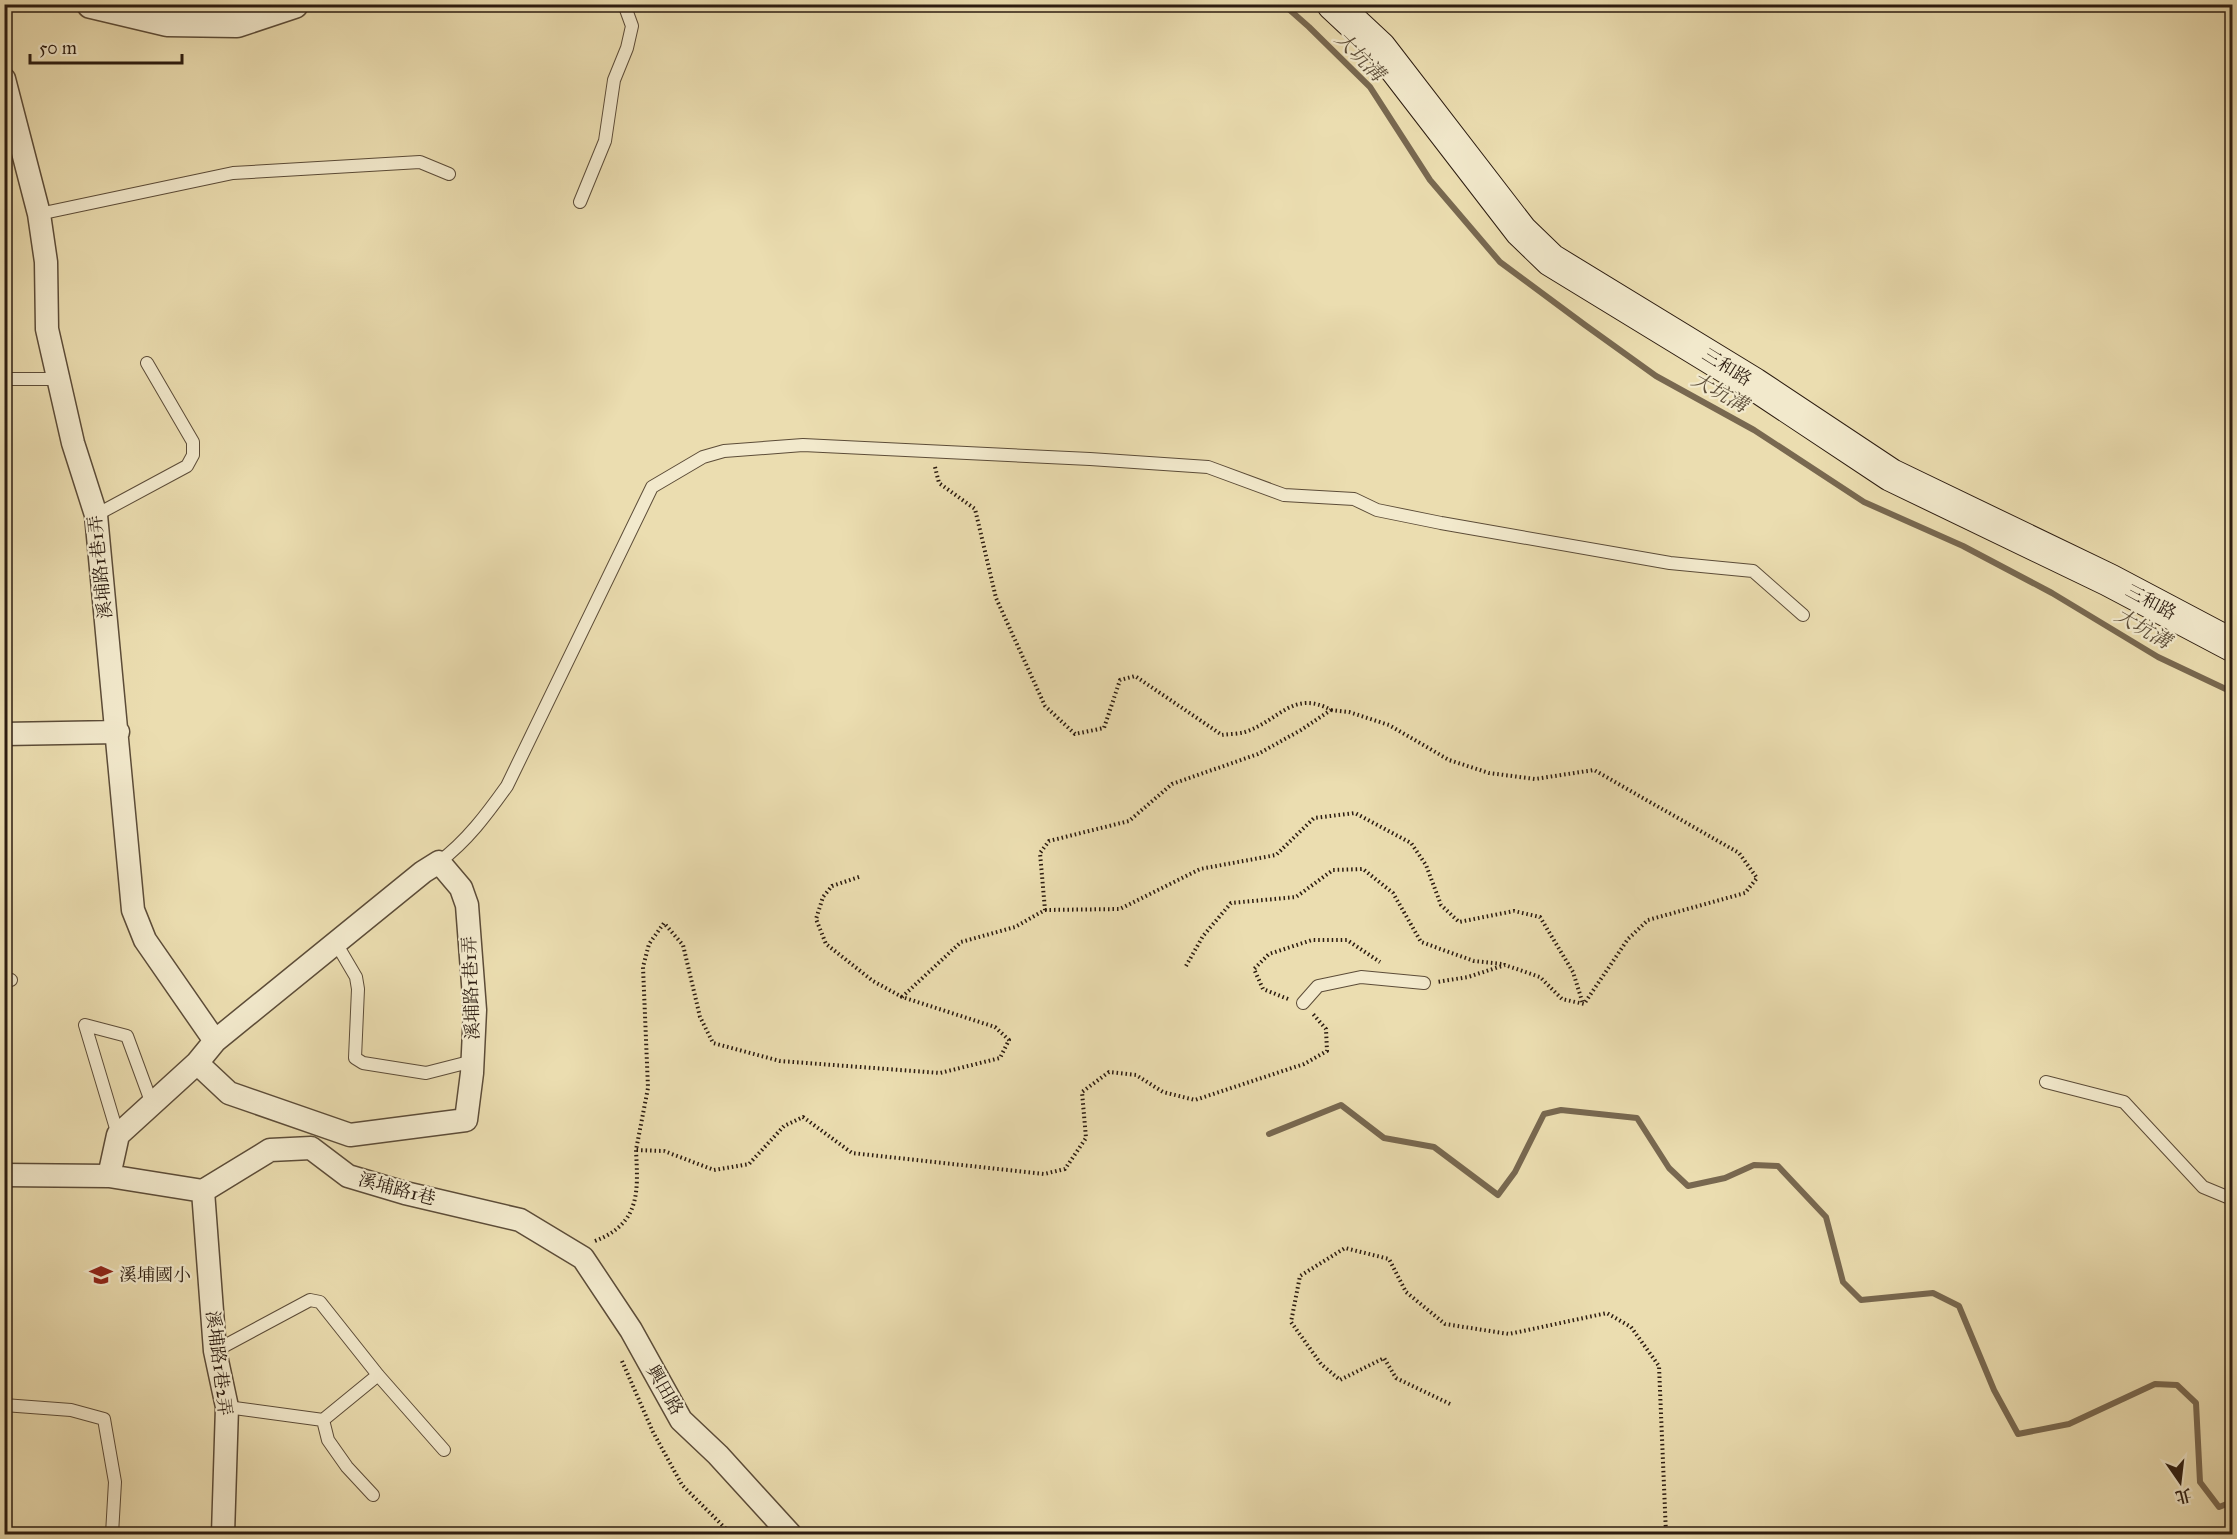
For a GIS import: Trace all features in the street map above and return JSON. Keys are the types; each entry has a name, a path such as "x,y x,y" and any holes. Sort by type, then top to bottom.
{"main road":[{"name":"三和路","path":"1333,4 1380,48 1521,231 1551,260 1754,384 1891,475 2109,580 2232,645"}],"street":[{"path":"92,4 167,22 237,23 294,4"},
{"name":"溪埔路1巷1弄","path":"4,79 39,214 46,262 47,329 73,443 96,515 133,910 145,940 215,1041"},
{"path":"4,734 118,732"},
{"path":"109,1176 118,1135 197,1063 215,1041 423,872 439,862"},
{"name":"溪埔路1巷1弄","path":"197,1063 229,1092 350,1135 466,1120 475,1010 467,905 461,888 439,862"},
{"name":"溪埔路1巷","path":"203,1191 270,1150 311,1148 348,1176 405,1193 520,1220 583,1258"},
{"path":"4,1175 109,1176 203,1191"},
{"name":"溪埔路1巷2弄","path":"203,1191 215,1351 227,1407 223,1534"},
{"name":"興田路","path":"583,1258 631,1330 681,1420 718,1455 790,1534"}],"lane":[{"path":"580,202 605,141 614,80 627,48 632,26 624,4"},
{"path":"39,214 233,173 420,162 449,174"},
{"path":"96,515 187,466 193,455 193,442 147,363"},
{"path":"4,379 58,379"},
{"path":"439,862 483,820 507,786 651,488 703,457 724,451 803,445 1208,467 1284,495 1354,499 1377,510 1442,523 1670,562 1753,571 1803,615"},
{"path":"336,943 356,976 358,989 355,1058 363,1063 426,1073 472,1061"},
{"path":"1303,1003 1318,986 1361,977 1424,983"},
{"path":"118,1135 85,1025 127,1036 152,1104"},
{"path":"2046,1082 2124,1102 2203,1187 2232,1199"},
{"path":"215,1351 310,1300 320,1302 378,1375 444,1450"},
{"path":"227,1407 323,1420 378,1375"},
{"path":"4,1405 71,1410 104,1419 115,1482 112,1534"},
{"path":"323,1420 328,1440 346,1467 373,1495"}],"path":[{"path":"930,451 939,483 975,509 996,598 1045,706 1075,734 1104,728 1120,680 1135,676 1222,735 1245,732 1302,702 1318,703 1331,710 1349,712 1389,725 1449,759 1489,773 1535,779 1594,770 1739,853 1757,878 1745,893 1648,920 1629,939 1584,1004"},
{"path":"1045,910 1040,853 1048,841 1129,821 1172,783 1258,754 1331,710"},
{"path":"902,997 961,942 1015,927 1045,910 1120,909 1200,869 1276,855 1314,818 1355,813 1411,843 1426,865 1441,905 1459,922 1514,911 1540,917 1573,972 1584,1004"},
{"path":"1186,966 1203,936 1231,903 1296,897 1333,870 1363,869 1393,893 1421,942 1474,961 1505,965 1540,977 1562,999 1584,1004"},
{"path":"859,877 832,886 823,897 816,919 826,944 873,981 902,997 995,1027 1009,1040 1000,1058 940,1073 780,1061 713,1043 700,1017 683,945 664,923 649,944 643,967 648,1088 636,1150 664,1151 714,1170 749,1164 784,1126 803,1117 852,1153 1044,1174 1065,1169 1086,1138 1082,1092 1109,1072 1136,1075 1163,1092 1195,1100 1304,1065 1327,1051 1326,1029 1303,1003 1302,1005 1263,989 1254,969 1269,954 1312,940 1347,940 1387,966"},
{"path":"1424,983 1447,982 1505,965"},
{"path":"1450,1404 1396,1378 1384,1358 1340,1380 1321,1364 1291,1322 1300,1276 1345,1248 1389,1259 1406,1292 1444,1324 1509,1334 1607,1314 1631,1327 1659,1366 1666,1534"}],"waterway":[{"name":"大坑溝","path":"1283,4 1370,87 1430,180 1500,262 1585,325 1656,376 1754,430 1864,502 1963,546 2052,593 2158,657 2232,692"},
{"path":"1269,1134 1341,1105 1384,1138 1434,1147 1498,1195 1515,1172 1544,1114 1561,1110 1637,1118 1669,1168 1688,1186 1725,1178 1754,1165 1778,1166 1826,1217 1843,1282 1861,1300 1933,1293 1959,1306 1994,1390 2018,1434 2069,1424 2155,1384 2177,1385 2196,1403 2200,1482 2219,1507 2232,1502"}],"place":[{"name":"溪埔國小","path":"101,1275"}]}
